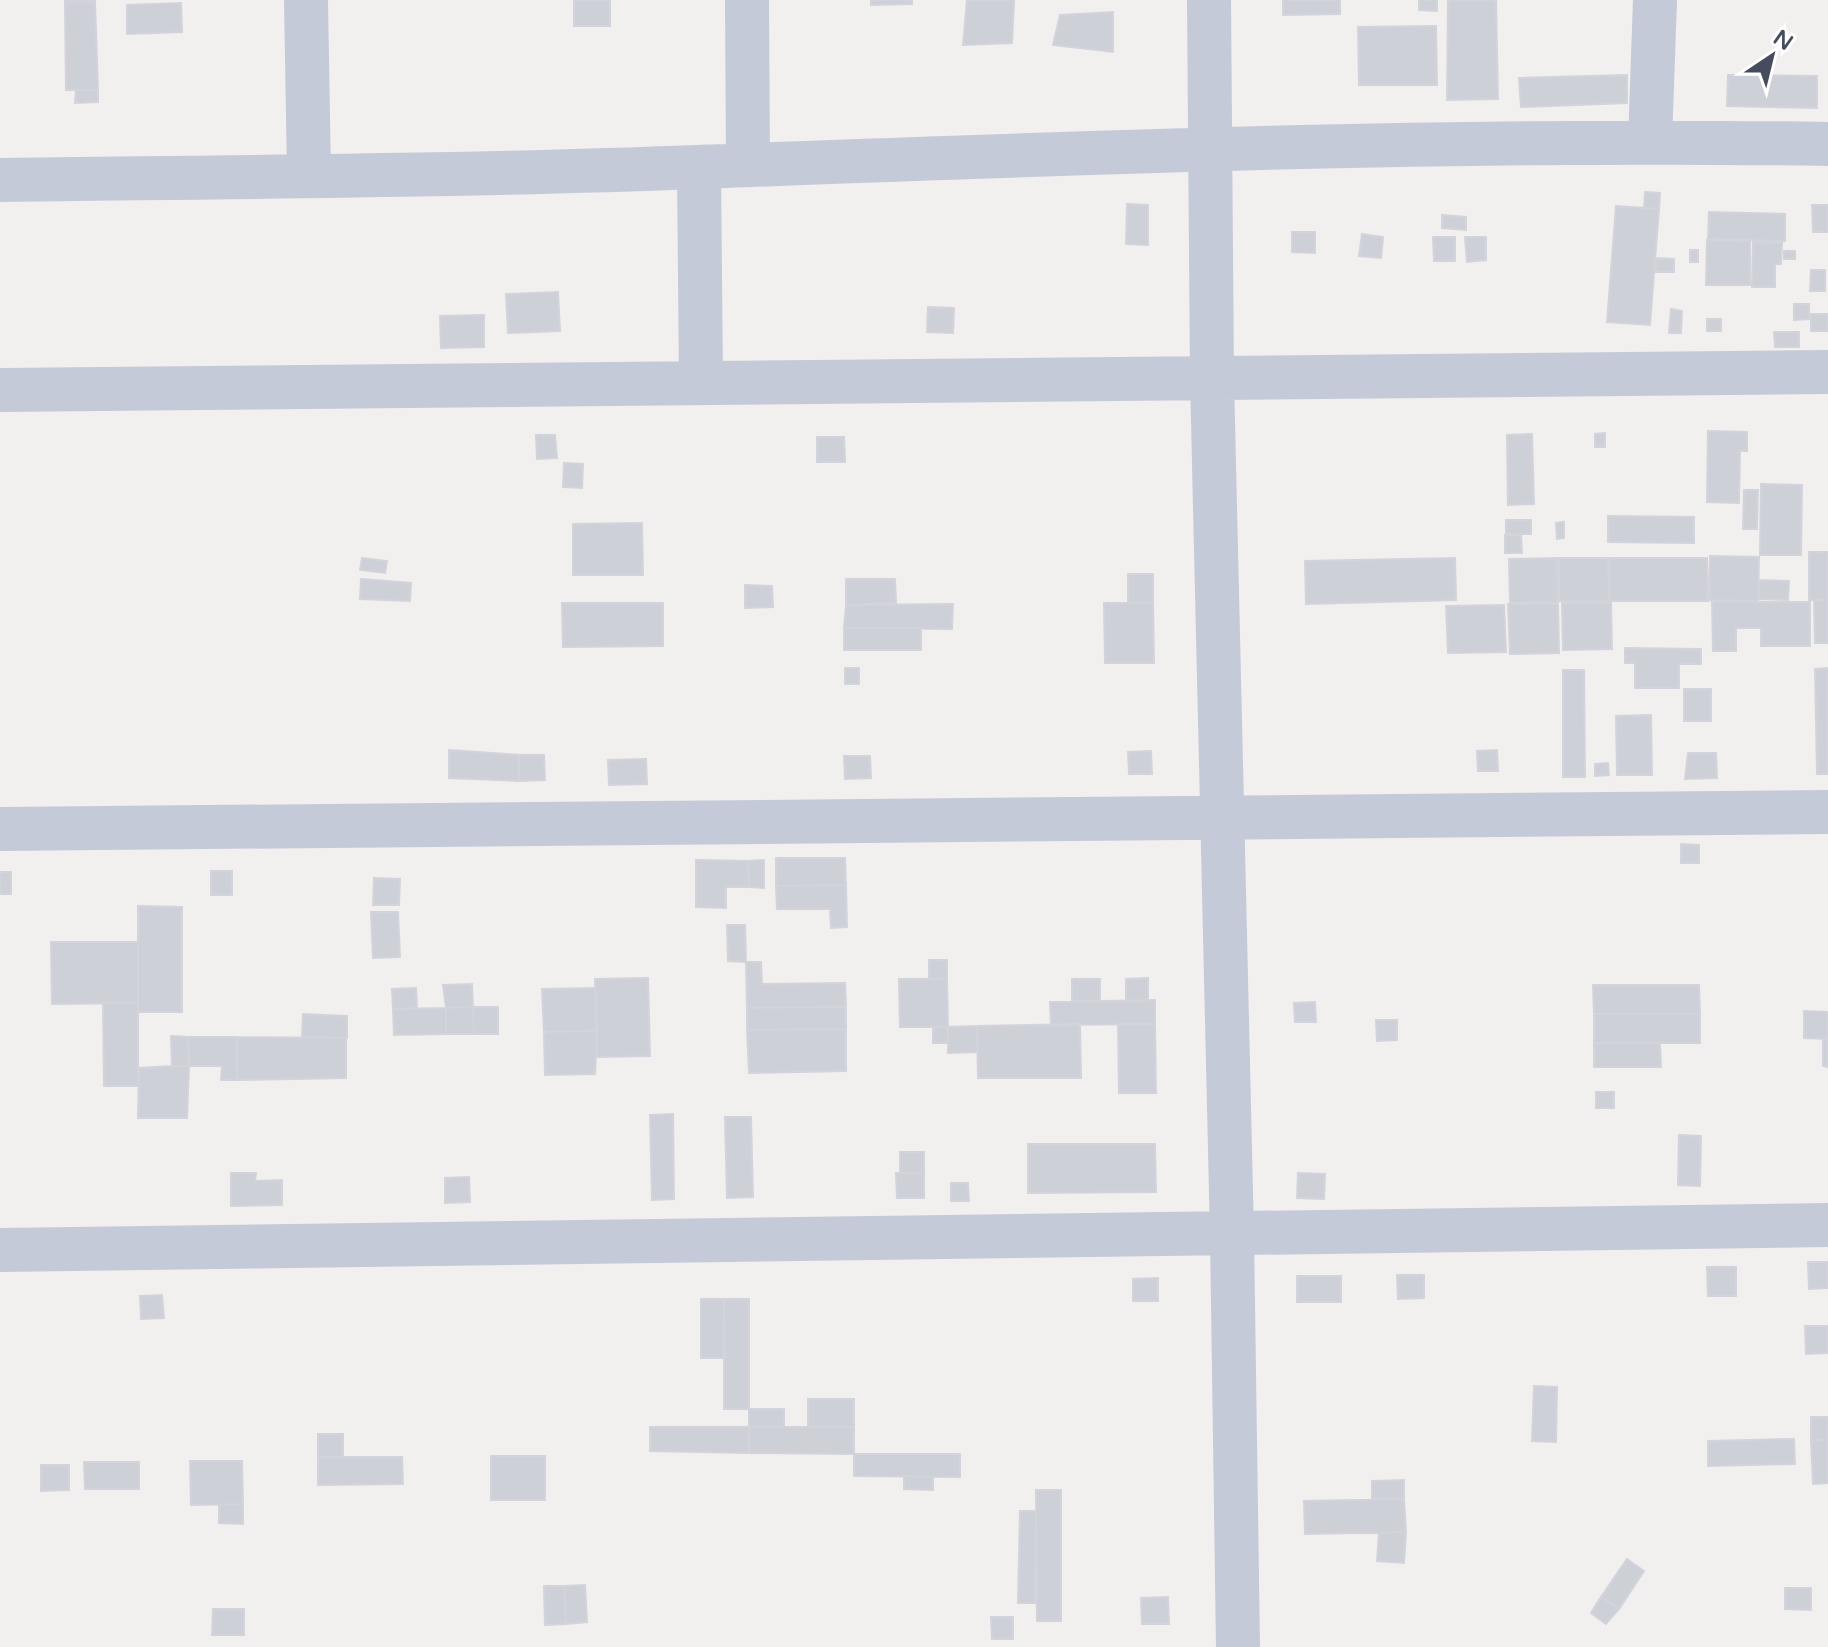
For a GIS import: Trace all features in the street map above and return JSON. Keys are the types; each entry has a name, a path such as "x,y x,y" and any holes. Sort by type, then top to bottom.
{"street":[{"path":"306,0 309,176"},
{"path":"747,0 748,164"},
{"path":"1209,0 1212,378 1232,1235 1238,1647"},
{"path":"1650,142 1655,0"},
{"path":"0,180 699,167 1212,147 1650,142 1828,144"},
{"path":"699,167 701,383"},
{"path":"0,390 1828,372"},
{"path":"0,829 1828,812"},
{"path":"0,1250 1828,1225"}],"building":[{"path":"65,0 95,0 95,2 65,3"},
{"path":"574,0 610,0 610,26 574,26"},
{"path":"871,0 912,0 912,4 871,5"},
{"path":"967,0 1014,0 1012,43 963,45"},
{"path":"1283,0 1340,0 1340,14 1283,15"},
{"path":"1419,0 1437,0 1437,11 1419,10"},
{"path":"1496,0 1498,99 1447,100 1448,1"},
{"path":"95,2 98,90 66,90 65,3"},
{"path":"181,3 182,32 127,34 127,5"},
{"path":"1113,12 1113,52 1053,45 1060,15"},
{"path":"1436,26 1437,85 1359,85 1358,27"},
{"path":"1627,75 1627,103 1521,107 1519,78"},
{"path":"1728,75 1817,76 1817,108 1727,106"},
{"path":"76,90 98,90 98,102 75,103"},
{"path":"1645,192 1660,193 1659,209 1644,208"},
{"path":"1127,204 1148,205 1148,245 1126,244"},
{"path":"1812,205 1828,205 1828,232 1813,232"},
{"path":"1616,206 1659,209 1650,325 1607,322"},
{"path":"1709,212 1785,214 1785,241 1708,239"},
{"path":"1442,215 1466,217 1466,230 1442,228"},
{"path":"1292,232 1315,232 1315,253 1292,252"},
{"path":"1362,234 1383,237 1381,258 1359,256"},
{"path":"1433,237 1455,237 1455,261 1434,261"},
{"path":"1465,237 1486,237 1486,260 1467,262"},
{"path":"1707,240 1750,241 1750,285 1706,285"},
{"path":"1753,242 1782,243 1781,264 1775,264 1775,287 1752,287"},
{"path":"1690,250 1698,250 1698,262 1690,262"},
{"path":"1784,251 1795,251 1795,259 1784,259"},
{"path":"1656,258 1674,259 1674,272 1656,272"},
{"path":"1811,270 1825,270 1825,291 1810,291"},
{"path":"558,292 560,331 508,333 506,294"},
{"path":"1794,304 1809,304 1809,319 1794,320"},
{"path":"928,307 954,308 953,333 927,332"},
{"path":"1671,309 1682,311 1681,333 1669,333"},
{"path":"1811,314 1828,314 1828,331 1811,331"},
{"path":"484,315 484,347 441,348 440,316"},
{"path":"1707,319 1721,319 1721,331 1707,331"},
{"path":"1774,332 1799,332 1799,347 1775,347"},
{"path":"1708,431 1747,432 1747,451 1740,451 1739,503 1707,502"},
{"path":"1605,433 1605,447 1595,447 1595,434"},
{"path":"1532,434 1534,504 1508,505 1507,435"},
{"path":"536,435 555,435 557,458 537,459"},
{"path":"817,437 844,437 845,462 817,462"},
{"path":"564,463 583,464 582,488 563,487"},
{"path":"1761,484 1802,485 1801,555 1760,555"},
{"path":"1744,490 1758,490 1757,529 1743,529"},
{"path":"1608,516 1694,517 1694,543 1608,542"},
{"path":"1506,520 1531,520 1531,534 1506,534"},
{"path":"1564,522 1564,538 1557,539 1556,523"},
{"path":"642,523 643,575 573,575 573,524"},
{"path":"1505,535 1521,535 1522,553 1505,553"},
{"path":"1809,552 1828,552 1828,600 1809,600"},
{"path":"1710,556 1759,557 1758,601 1709,600"},
{"path":"362,558 387,561 385,573 360,570"},
{"path":"1455,558 1456,600 1306,604 1305,561"},
{"path":"1557,558 1558,602 1510,603 1509,559"},
{"path":"1559,558 1608,558 1609,601 1559,601"},
{"path":"1610,558 1707,558 1708,601 1610,601"},
{"path":"1128,574 1153,574 1153,603 1128,603"},
{"path":"361,579 411,583 410,601 360,599"},
{"path":"846,579 895,579 896,603 846,605"},
{"path":"1759,580 1789,581 1788,600 1759,599"},
{"path":"745,585 772,586 773,607 745,608"},
{"path":"1814,600 1828,600 1828,643 1815,643"},
{"path":"1712,602 1810,602 1810,646 1761,646 1761,628 1736,628 1736,651 1713,651"},
{"path":"562,603 663,603 663,646 563,647"},
{"path":"1104,603 1153,603 1154,663 1105,663"},
{"path":"1562,603 1611,603 1612,649 1563,650"},
{"path":"953,604 952,629 844,628 846,605"},
{"path":"1508,604 1558,604 1559,653 1510,654"},
{"path":"1504,605 1506,652 1448,653 1446,606"},
{"path":"844,628 921,628 921,650 844,650"},
{"path":"1625,648 1701,649 1701,664 1679,664 1679,688 1635,688 1635,663 1625,663"},
{"path":"845,668 859,668 859,684 845,684"},
{"path":"1828,668 1828,774 1817,774 1815,669"},
{"path":"1563,670 1584,670 1585,777 1563,777"},
{"path":"1684,689 1711,689 1711,721 1684,721"},
{"path":"1651,715 1652,775 1617,775 1616,716"},
{"path":"449,750 519,755 519,781 449,778"},
{"path":"1497,750 1498,771 1478,771 1477,751"},
{"path":"1151,751 1152,774 1129,774 1128,752"},
{"path":"1688,753 1716,753 1717,778 1685,779"},
{"path":"519,755 544,755 545,780 519,781"},
{"path":"844,756 870,756 871,778 845,779"},
{"path":"646,759 647,784 609,785 608,760"},
{"path":"1608,763 1609,775 1595,776 1595,764"},
{"path":"1681,844 1699,845 1699,863 1681,863"},
{"path":"776,858 845,858 846,885 776,886"},
{"path":"696,860 748,861 749,887 726,887 726,908 696,907"},
{"path":"764,860 764,888 749,887 748,861"},
{"path":"211,871 232,871 232,895 211,895"},
{"path":"0,872 11,872 11,894 0,894"},
{"path":"374,878 400,879 399,905 373,905"},
{"path":"846,885 847,927 831,928 830,909 777,909 776,886"},
{"path":"138,906 182,907 182,1012 138,1012"},
{"path":"371,912 398,912 400,957 373,958"},
{"path":"727,925 745,925 746,962 728,961"},
{"path":"51,942 138,942 138,1003 52,1004"},
{"path":"929,960 947,960 947,979 929,979"},
{"path":"746,962 761,962 762,984 845,983 846,1007 747,1008"},
{"path":"648,978 650,1056 597,1057 595,979"},
{"path":"1148,978 1148,1001 1126,1001 1126,979"},
{"path":"899,979 947,979 948,1027 900,1027"},
{"path":"1072,979 1100,979 1100,1001 1072,1001"},
{"path":"472,984 473,1007 446,1008 443,985"},
{"path":"1593,985 1699,985 1700,1014 1594,1014"},
{"path":"416,988 417,1008 393,1009 392,989"},
{"path":"596,988 597,1031 544,1032 542,989"},
{"path":"1155,1000 1155,1024 1051,1025 1050,1002"},
{"path":"1315,1002 1316,1022 1295,1022 1294,1003"},
{"path":"103,1003 138,1003 138,1086 104,1086"},
{"path":"473,1007 474,1034 446,1034 446,1008"},
{"path":"473,1007 498,1007 498,1034 474,1034"},
{"path":"846,1007 846,1029 747,1030 747,1008"},
{"path":"446,1008 446,1034 394,1035 393,1009"},
{"path":"1804,1011 1828,1012 1828,1039 1804,1038"},
{"path":"303,1014 347,1016 347,1038 302,1037"},
{"path":"1594,1014 1700,1014 1700,1043 1594,1043"},
{"path":"1376,1020 1397,1020 1397,1040 1377,1041"},
{"path":"1080,1024 1081,1078 978,1078 977,1026"},
{"path":"1118,1024 1155,1024 1156,1093 1119,1093"},
{"path":"977,1026 978,1052 948,1053 948,1027"},
{"path":"948,1027 948,1043 933,1043 933,1028"},
{"path":"846,1029 846,1071 749,1073 747,1030"},
{"path":"597,1031 595,1074 545,1075 544,1032"},
{"path":"171,1036 188,1037 189,1066 172,1066"},
{"path":"188,1037 237,1037 237,1080 221,1080 222,1066 189,1066"},
{"path":"237,1037 346,1038 346,1078 237,1080"},
{"path":"1823,1039 1828,1039 1828,1067 1823,1066"},
{"path":"1594,1043 1660,1044 1661,1067 1594,1067"},
{"path":"189,1066 187,1118 138,1118 139,1068"},
{"path":"1596,1092 1614,1092 1614,1108 1596,1108"},
{"path":"673,1114 674,1199 652,1200 650,1115"},
{"path":"725,1117 751,1117 753,1197 727,1198"},
{"path":"1679,1135 1701,1136 1700,1186 1678,1185"},
{"path":"1028,1144 1155,1144 1156,1192 1028,1193"},
{"path":"900,1152 924,1152 924,1173 900,1173"},
{"path":"231,1173 256,1173 255,1181 282,1180 282,1205 231,1206"},
{"path":"896,1173 924,1173 924,1198 897,1198"},
{"path":"1298,1173 1325,1174 1324,1199 1297,1198"},
{"path":"469,1177 470,1202 445,1203 445,1178"},
{"path":"951,1183 968,1183 969,1201 951,1201"},
{"path":"1808,1262 1828,1262 1828,1288 1809,1289"},
{"path":"1707,1267 1736,1267 1736,1296 1708,1296"},
{"path":"1397,1275 1424,1275 1424,1298 1398,1299"},
{"path":"1297,1276 1341,1276 1341,1302 1297,1302"},
{"path":"1158,1278 1158,1301 1133,1301 1133,1279"},
{"path":"162,1295 164,1318 141,1319 140,1296"},
{"path":"701,1299 724,1299 725,1358 701,1358"},
{"path":"724,1299 749,1299 749,1409 724,1409"},
{"path":"1805,1326 1828,1326 1828,1353 1806,1354"},
{"path":"1534,1386 1557,1387 1556,1442 1532,1441"},
{"path":"808,1399 854,1399 854,1427 808,1427"},
{"path":"749,1409 784,1409 784,1427 749,1427"},
{"path":"1811,1417 1828,1417 1828,1440 1811,1440"},
{"path":"650,1427 749,1427 749,1453 650,1451"},
{"path":"749,1427 854,1427 854,1454 749,1453"},
{"path":"318,1434 343,1434 343,1457 318,1457"},
{"path":"1794,1439 1795,1464 1708,1466 1708,1441"},
{"path":"1811,1440 1828,1440 1828,1483 1813,1484"},
{"path":"854,1454 960,1454 960,1477 854,1476"},
{"path":"491,1456 545,1456 545,1500 491,1500"},
{"path":"318,1457 402,1457 403,1484 318,1485"},
{"path":"190,1461 242,1461 243,1504 191,1505"},
{"path":"84,1462 139,1462 139,1489 85,1489"},
{"path":"41,1465 69,1465 69,1490 41,1491"},
{"path":"904,1476 933,1477 933,1490 904,1489"},
{"path":"1404,1480 1404,1499 1372,1499 1372,1481"},
{"path":"1036,1490 1061,1490 1061,1621 1037,1621"},
{"path":"1404,1499 1406,1532 1305,1534 1304,1501"},
{"path":"243,1504 243,1524 219,1523 219,1505"},
{"path":"1020,1511 1036,1511 1035,1603 1018,1603"},
{"path":"1406,1532 1404,1563 1377,1561 1379,1533"},
{"path":"1627,1559 1644,1571 1619,1609 1601,1597"},
{"path":"585,1585 587,1622 566,1624 564,1586"},
{"path":"544,1586 564,1586 566,1624 545,1625"},
{"path":"1785,1588 1811,1588 1811,1610 1785,1609"},
{"path":"1168,1597 1169,1624 1142,1624 1141,1598"},
{"path":"1601,1597 1619,1609 1606,1624 1591,1613"},
{"path":"213,1609 244,1609 244,1635 212,1635"},
{"path":"991,1617 1013,1617 1013,1639 992,1639"}]}
